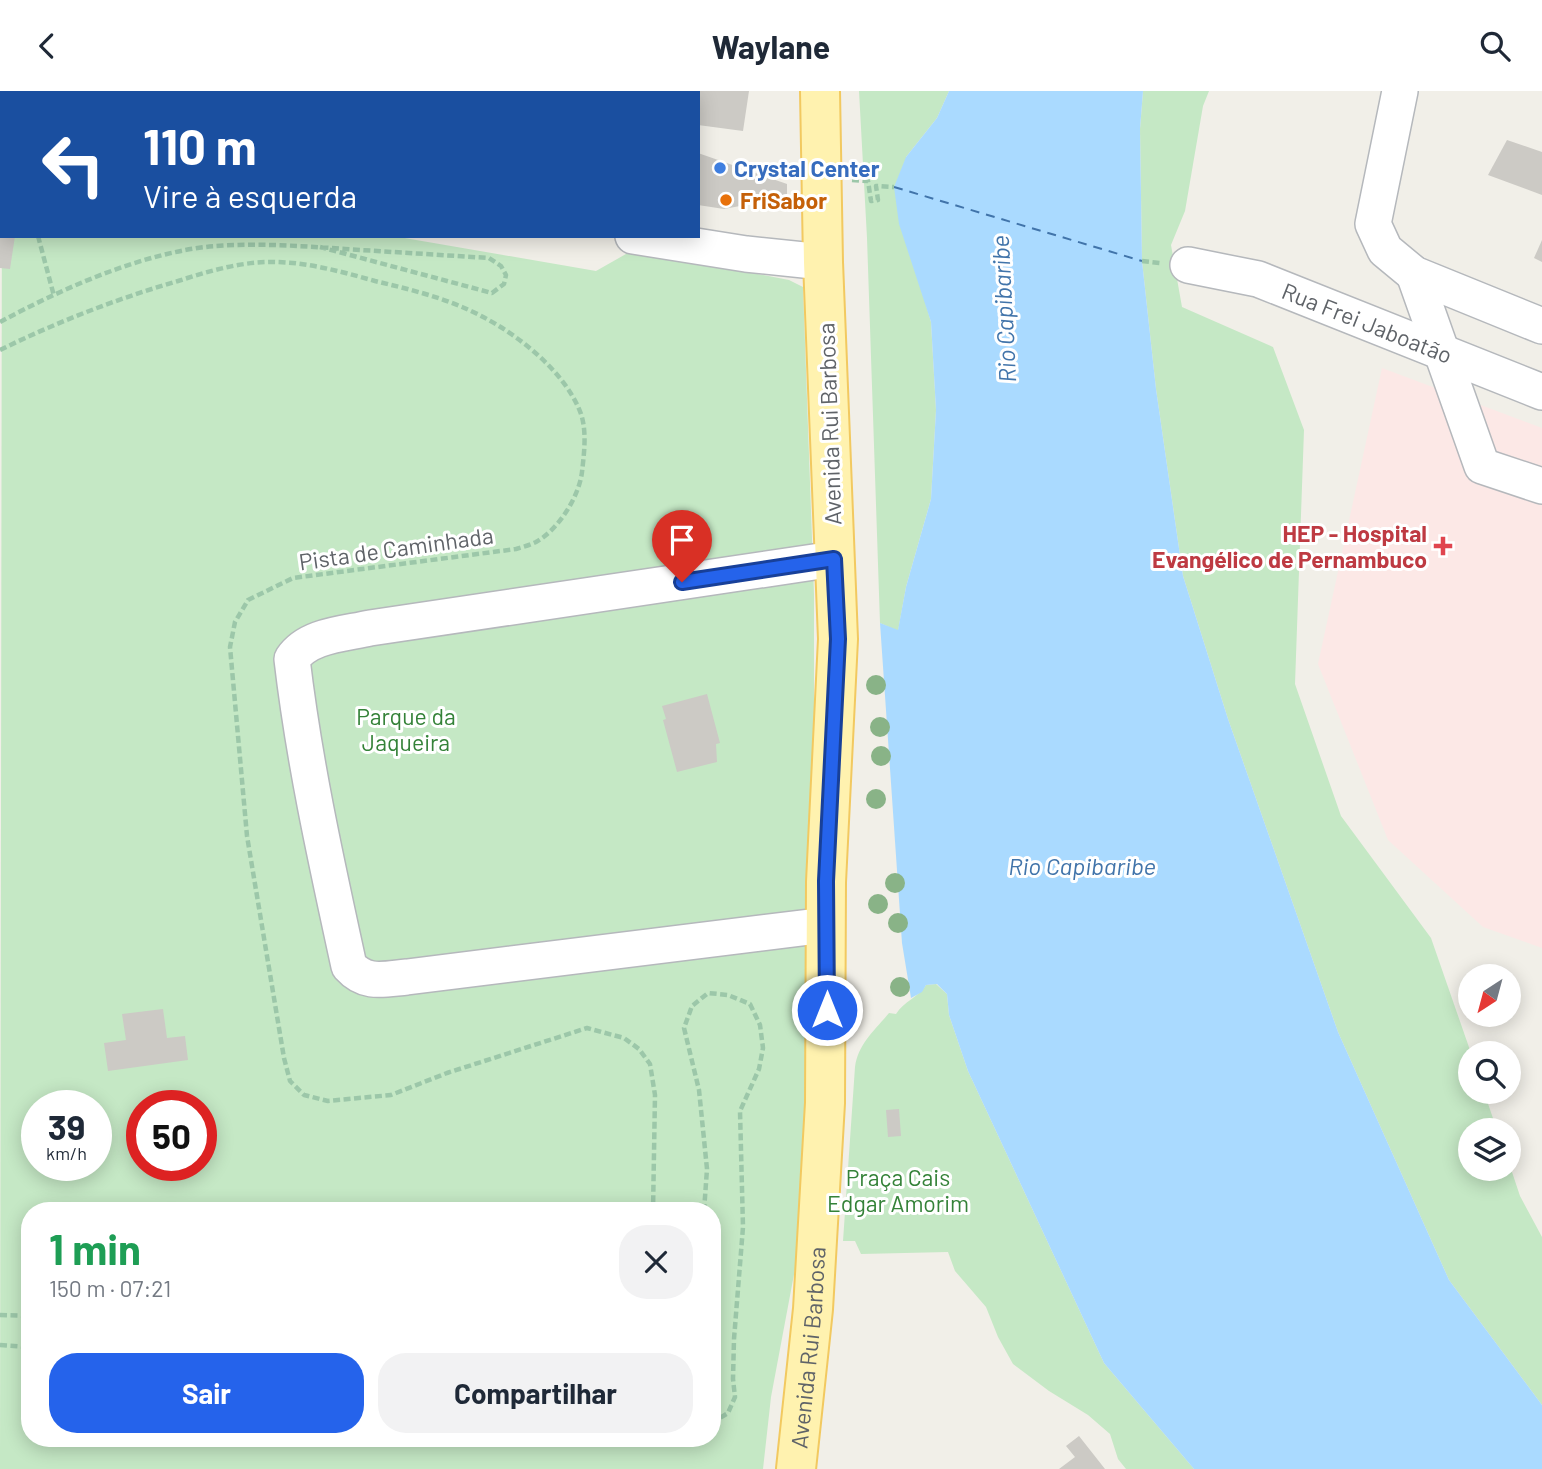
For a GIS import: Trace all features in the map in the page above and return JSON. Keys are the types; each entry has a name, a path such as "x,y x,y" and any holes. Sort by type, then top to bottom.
{"main road":[{"name":"Avenida Rui Barbosa","path":"796,1469 813,1309 820,1206 825,1103 826,925 838,639 823,262 820,91"}],"street":[{"path":"1400,91 1373,224 1384,250 1414,274 1542,326"},
{"path":"646,238 746,254 823,262"},
{"name":"Rua Frei Jaboatão","path":"1188,265 1258,279 1542,393"},
{"path":"1414,274 1482,465 1542,486"},
{"path":"826,925 407,977 370,979 358,976 349,966 332,889 292,659 298,649 308,643 370,628 834,559"}],"path":[{"path":"822,175 868,181 871,201 878,200 876,186 894,187"},
{"path":"39,238 54,296"},
{"path":"0,322 109,273 155,257 214,246 269,244 320,247 489,258 501,266 506,275 504,284 492,293 320,247"},
{"name":"Pista de Caminhada","path":"0,351 36,332 126,296 216,269 265,262 317,265 461,307 516,337 548,365 569,390 582,415 584,433 581,477 566,512 551,530 537,541 516,549 293,578 248,600 235,622 230,647 246,823 284,1058 290,1081 304,1095 328,1101 391,1095 550,1038 587,1028 607,1031 624,1038 639,1049 650,1064 655,1095 653,1202"},
{"path":"705,1202 707,1169 699,1090 684,1028 692,1006 708,993 728,995 750,1005 760,1025 763,1048 759,1069 740,1111 743,1227 734,1339 735,1397 728,1413 721,1417"},
{"path":"0,1315 21,1316"},
{"path":"0,1345 21,1346"}],"shaded area":[{"name":"HEP - Hospital Evangélico de Pernambuco","path":"1382,368 1542,428 1542,948 1483,927 1388,840 1318,664"}],"green space":[{"path":"859,91 949,91 937,118 906,157 917,274 931,322 936,410 931,499 906,587 898,631 880,623 867,238"},
{"path":"1143,91 1209,91 1203,106 1185,211 1171,245 1182,307 1273,347 1304,430 1295,684 1341,816 1431,938 1458,1016 1458,1027 1462,1027 1467,1041 1458,1041 1458,1104 1488,1104 1493,1118 1458,1118 1458,1181 1515,1181 1542,1237 1542,1405 1449,1280 1338,1032 1228,719 1183,576 1156,389 1142,261 1140,129"},
{"name":"Parque da Jaqueira","path":"2,238 405,238 596,271 633,250 789,280 803,287 814,594 814,851 809,1066 798,1253 771,1397 763,1469 0,1469"},
{"name":"Praça Cais Edgar Amorim","path":"936,984 947,994 949,1015 968,1071 1104,1363 1194,1469 1126,1469 1118,1459 1110,1434 1088,1415 1013,1364 986,1307 955,1271 948,1252 861,1254 855,1241 843,1241 857,1059 868,1038 889,1013 896,1014 926,985"}],"water":[{"name":"Rio Capibaribe","path":"949,91 1143,91 1140,129 1142,261 1156,389 1183,576 1228,719 1338,1032 1449,1280 1542,1405 1542,1469 1194,1469 1104,1363 968,1071 949,1015 947,994 937,984 926,985 922,992 911,998 902,943 880,623 898,630 906,587 931,499 936,410 931,322 899,224 894,187 906,157 937,118"}],"building":[{"path":"700,91 749,91 743,131 700,125"},
{"path":"1507,140 1542,152 1542,195 1488,175"},
{"name":"Crystal Center","path":"700,154 787,184 787,197 724,209 700,205"},
{"path":"0,238 15,238 10,269 0,268"},
{"path":"1542,240 1542,262 1534,258"},
{"path":"707,694 720,743 716,744 717,762 677,772 663,720 666,719 662,706"},
{"path":"163,1009 167,1038 185,1036 188,1060 108,1071 104,1043 126,1040 122,1014"},
{"path":"899,1109 901,1136 888,1137 886,1110"},
{"path":"1079,1436 1105,1469 1059,1469 1075,1457 1066,1446"}],"ferry route":[{"path":"894,187 1142,261"}],"place":[{"name":"Crystal Center","path":"720,168"},
{"name":"FriSabor","path":"726,200"},
{"name":"HEP - Hospital Evangélico de Pernambuco","path":"1443,546"}],"route":[{"path":"682,582 834,559 838,639 826,881 827,1010"}]}
